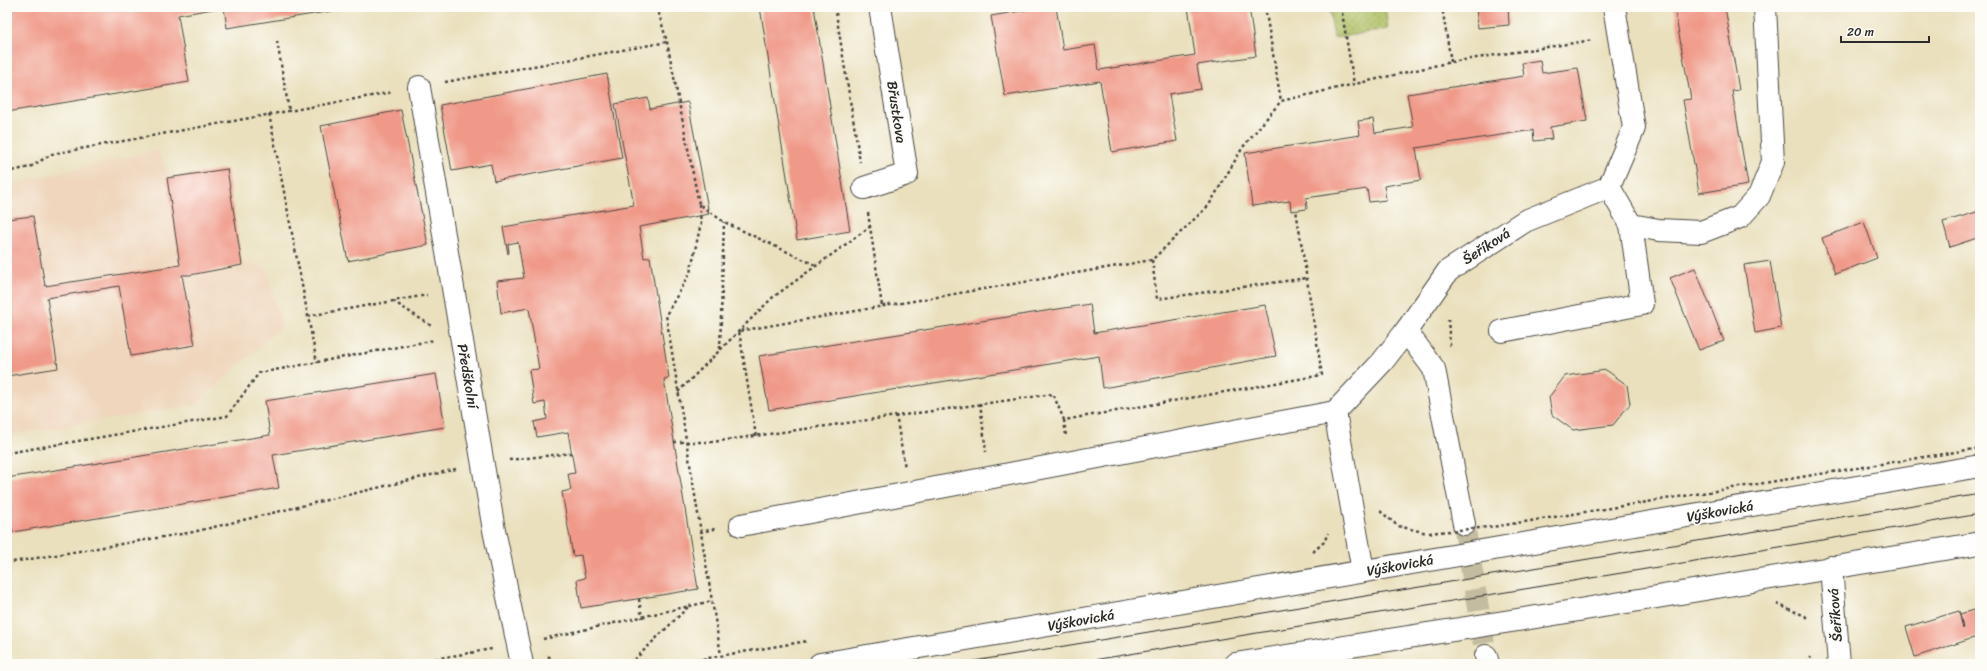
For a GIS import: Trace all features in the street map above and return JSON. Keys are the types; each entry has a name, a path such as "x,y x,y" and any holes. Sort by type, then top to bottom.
{"street":[{"name":"Břustkova","path":"864,188 907,174 880,7"},
{"path":"1502,331 1642,304 1631,225 1609,187 1634,128 1614,7"},
{"path":"1631,225 1659,230 1701,232 1740,216 1759,196 1773,162 1765,7"},
{"name":"Předškolní","path":"419,87 453,290 455,336 484,463 494,530 525,650"},
{"name":"Šeříková","path":"1335,412 1383,361 1448,271 1525,221 1609,187"},
{"path":"1406,331 1434,369 1464,524"},
{"path":"741,525 1335,412 1364,571"},
{"name":"Výškovická","path":"820,664 1980,466"},
{"path":"1235,664 1549,615 1980,543"},
{"name":"Šeříková","path":"1831,567 1839,664"}],"path":[{"path":"656,7 667,42 699,204 701,223 690,273 666,315 685,440 721,655"},
{"path":"835,7 871,226 882,306"},
{"path":"1264,7 1281,101"},
{"path":"1341,7 1354,84"},
{"path":"1442,7 1451,62"},
{"path":"739,330 1152,260 1209,205 1243,147 1281,101 1451,62 1619,36"},
{"path":"277,41 289,111"},
{"path":"7,172 30,167 52,154 667,42"},
{"path":"269,114 317,363"},
{"path":"699,204 724,222 815,265"},
{"path":"674,442 685,440 712,442 980,403 1053,394 1064,420 1322,375 1296,210"},
{"path":"720,350 724,222"},
{"path":"678,392 772,298 815,265 871,226"},
{"path":"1152,260 1157,299 1307,278"},
{"path":"308,316 453,290"},
{"path":"393,301 455,336"},
{"path":"739,330 756,436"},
{"path":"7,453 227,416 259,373 455,336"},
{"path":"980,403 988,478"},
{"path":"896,415 909,493"},
{"path":"1352,504 1372,497 1381,512 1398,526 1429,533 1499,526 1980,448"},
{"path":"7,564 193,532 484,463 572,453"},
{"path":"1310,554 1324,542 1331,529"},
{"path":"639,599 642,618"},
{"path":"406,664 525,650 642,618 712,602"},
{"path":"630,664 688,607"},
{"path":"673,664 815,639"}],"shaded area":[{"path":"158,150 169,175 190,275 249,263 266,268 282,326 195,405 7,436 7,185"}],"green space":[{"path":"1329,7 1385,7 1388,29 1334,38"}],"building":[{"path":"7,7 219,8 178,15 189,82 7,112"},
{"path":"224,7 351,7 351,8 227,28"},
{"path":"760,7 814,7 850,231 797,240"},
{"path":"1044,7 1056,7 1063,50 1095,45 1099,70 1195,55 1188,7 1249,7 1256,56 1197,65 1201,89 1169,94 1177,141 1112,152 1100,81 1005,96 991,16"},
{"path":"1476,7 1508,7 1509,25 1478,28"},
{"path":"1674,7 1725,7 1739,90 1732,91 1748,185 1699,193 1683,100 1691,99"},
{"path":"1540,60 1542,73 1578,68 1587,121 1550,127 1552,139 1534,141 1533,130 1416,148 1421,180 1384,186 1386,200 1369,202 1367,189 1306,198 1307,209 1291,211 1290,201 1252,206 1245,153 1360,135 1358,121 1373,119 1375,133 1413,127 1407,94 1524,76 1522,63"},
{"path":"607,74 622,158 494,181 491,164 452,171 440,105"},
{"path":"648,98 650,109 688,102 709,214 639,227 644,258 650,257 669,378 664,379 698,589 581,608 577,580 585,578 581,555 573,556 562,492 571,490 568,474 575,473 568,432 537,437 534,422 547,419 545,402 534,404 529,370 539,369 529,308 501,313 497,281 524,278 518,242 508,244 508,254 503,227 634,205 615,104"},
{"path":"401,110 428,245 348,261 321,126"},
{"path":"227,169 242,265 190,275 182,275 195,345 131,356 119,286 47,298 58,368 7,376 7,219 33,216 45,286 180,265 167,178"},
{"path":"1980,211 1980,237 1950,247 1943,222"},
{"path":"1864,222 1877,258 1835,274 1822,238"},
{"path":"1770,261 1781,328 1755,333 1744,265"},
{"path":"1695,268 1724,341 1699,350 1670,278"},
{"path":"1090,304 1094,333 1265,305 1276,356 1103,388 1099,356 769,410 759,356"},
{"path":"1606,370 1627,385 1630,404 1613,425 1573,430 1552,415 1549,397 1565,376"},
{"path":"436,374 445,427 273,455 279,488 7,533 7,478 270,435 265,401"},
{"path":"1980,608 1980,636 1915,657 1906,627 1959,611 1963,629 1960,614"}],"tunnel":[{"path":"1464,524 1486,656"}],"tram line":[{"path":"956,664 1980,494"},
{"path":"1069,664 1980,514"}]}
